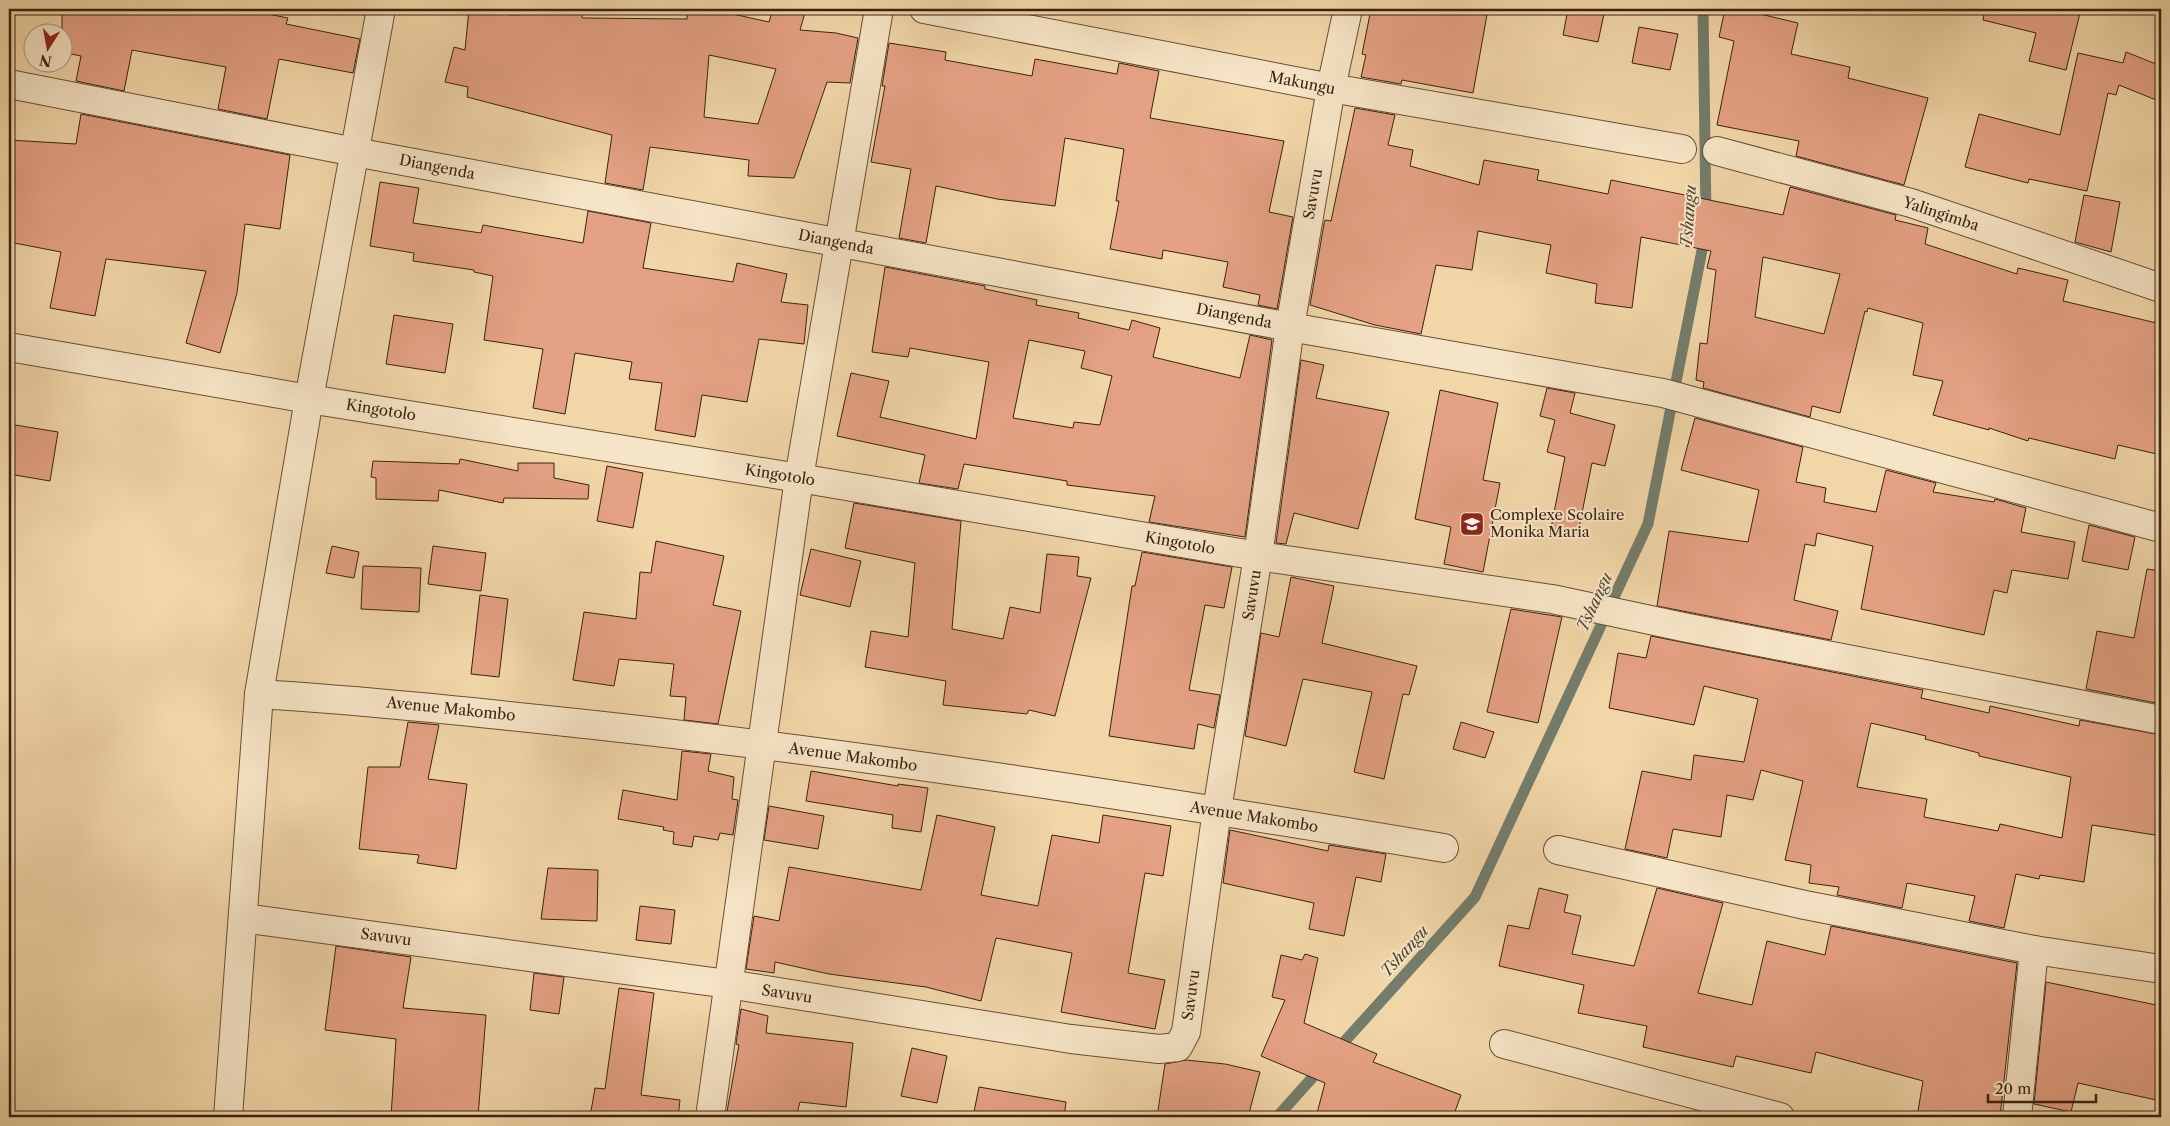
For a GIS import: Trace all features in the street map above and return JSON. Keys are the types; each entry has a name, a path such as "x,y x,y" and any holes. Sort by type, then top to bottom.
{"street":[{"path":"228,1117 259,694 309,399 381,9"},
{"path":"710,1117 799,478 879,9"},
{"name":"Makungu","path":"924,9 1331,88 1682,149"},
{"name":"Savuvu","path":"243,918 728,984 1071,1039 1159,1049 1178,1047 1186,1032 1216,810 1258,556 1290,327 1331,88 1348,9"},
{"name":"Diangenda","path":"9,84 355,152 1290,327 1672,395 2161,528"},
{"name":"Yalingimba","path":"1717,151 1911,203 2161,288"},
{"name":"Kingotolo","path":"9,347 309,399 799,478 1258,556 1552,599 1683,627 2161,720"},
{"name":"Avenue Makombo","path":"259,694 381,702 762,744 1216,810 1444,848"},
{"path":"1558,850 1806,905 2034,950 2161,969"},
{"path":"2017,1117 2034,950"},
{"path":"1504,1044 1780,1117"}],"building":[{"path":"62,9 243,9 288,18 286,24 360,39 353,73 279,59 267,119 218,109 226,67 132,50 124,91 76,81 81,56 72,54 72,22 62,22"},
{"path":"469,9 510,9 510,15 582,13 582,18 687,19 688,9 710,9 769,22 773,9 806,9 800,30 836,33 858,38 850,83 827,82 794,178 748,176 749,160 650,147 643,190 605,183 612,135 467,97 468,87 445,82 454,47 465,50","holes":["709,55 776,69 758,124 704,117"]},
{"path":"1371,9 1417,9 1449,15 1450,9 1488,9 1473,93 1402,80 1401,84 1361,77 1366,55 1362,54"},
{"path":"1568,9 1605,9 1598,42 1563,35"},
{"path":"1725,9 1757,9 1756,13 1798,23 1791,54 1850,67 1848,78 1928,98 1904,185 1796,156 1799,141 1717,125 1734,41 1719,37"},
{"path":"1985,9 2081,9 2066,70 2029,61 2036,33 1983,20"},
{"path":"1639,27 1678,34 1670,70 1632,63"},
{"path":"889,43 946,52 945,60 1032,76 1035,59 1117,74 1119,63 1159,71 1150,118 1284,141 1269,212 1293,217 1277,309 1258,305 1260,295 1223,287 1228,262 1163,250 1162,259 1110,249 1119,201 1116,201 1124,149 1065,138 1055,206 997,199 936,186 926,243 899,238 911,169 871,162 885,86 882,86"},
{"path":"2126,52 2161,66 2161,102 2119,85 2116,95 2108,93 2087,191 2029,179 2028,183 1965,167 1979,114 2060,135 2078,53 2123,63"},
{"path":"1355,108 1395,115 1388,145 1413,150 1410,166 1479,185 1484,160 1539,170 1537,180 1608,194 1611,180 1783,215 1790,187 1896,215 1895,220 1928,228 1925,244 2017,274 2018,268 2068,280 2063,301 2161,324 2161,455 2118,445 2115,459 2029,438 2028,441 1989,428 1989,430 1933,415 1943,381 1913,375 1923,323 1868,308 1867,312 1865,311 1840,413 1812,406 1810,417 1703,388 1704,382 1696,380 1700,343 1707,344 1716,270 1707,268 1711,251 1641,237 1632,308 1595,303 1597,284 1546,273 1551,245 1478,231 1472,270 1436,265 1421,334 1375,325 1310,305 1325,220 1331,221","holes":["1763,257 1840,274 1824,334 1755,317"]},
{"path":"81,114 290,155 280,229 245,224 237,293 220,353 186,343 206,271 106,259 95,316 50,308 61,252 9,242 9,140 76,144"},
{"path":"380,182 419,188 413,223 481,233 483,225 583,243 588,211 651,223 643,268 733,282 737,263 787,274 781,302 808,305 804,344 759,339 747,402 702,395 695,437 655,430 662,383 629,379 632,362 575,353 565,414 533,408 543,349 484,340 493,276 474,272 474,270 413,261 414,253 370,246"},
{"path":"2084,195 2120,202 2111,252 2075,242"},
{"path":"885,267 985,286 985,289 1037,300 1036,305 1079,313 1078,318 1129,330 1132,320 1160,328 1153,357 1240,378 1250,335 1272,340 1245,537 1149,522 1155,496 1067,485 1067,481 964,464 958,489 919,483 925,455 837,436 851,373 889,381 880,417 976,439 989,362 910,348 908,357 872,352","holes":["1029,340 1085,351 1081,368 1112,376 1100,425 1074,422 1073,428 1013,418"]},
{"path":"394,315 453,324 445,373 386,364"},
{"path":"1301,360 1324,365 1316,398 1389,412 1358,529 1294,513 1286,544 1276,543"},
{"path":"1547,388 1575,393 1570,413 1615,425 1605,466 1592,463 1578,533 1551,528 1565,457 1547,452 1555,420 1540,416"},
{"path":"1440,390 1498,403 1483,480 1500,483 1483,572 1444,564 1451,527 1415,519"},
{"path":"1695,418 1803,447 1796,482 1826,488 1824,502 1876,512 1886,470 1936,483 1933,492 1994,502 1995,499 2026,508 2021,532 2075,542 2068,579 2012,570 2007,593 1994,590 1984,635 1861,609 1873,546 1817,533 1815,546 1805,544 1794,600 1838,611 1831,640 1657,606 1669,531 1748,542 1759,490 1681,470"},
{"path":"9,424 58,432 50,481 9,474"},
{"path":"460,459 518,471 518,463 554,463 554,478 589,485 588,499 504,498 503,503 439,490 438,501 376,499 376,478 371,477 373,461 459,464"},
{"path":"607,466 643,473 633,528 597,521"},
{"path":"854,503 961,521 952,629 1003,639 1010,607 1040,613 1047,554 1079,557 1077,576 1091,578 1055,716 1029,710 1027,714 943,705 946,681 865,667 871,631 908,637 915,563 845,548"},
{"path":"2089,525 2135,537 2128,570 2082,561"},
{"path":"656,541 724,556 713,605 741,611 718,724 684,720 686,697 670,696 674,664 619,659 614,686 573,680 584,612 636,619 640,572 651,573"},
{"path":"332,546 359,552 354,578 326,573"},
{"path":"433,546 486,553 481,591 428,584"},
{"path":"811,549 861,561 850,607 800,595"},
{"path":"1142,552 1232,567 1224,608 1205,605 1189,690 1220,695 1214,728 1198,724 1194,749 1109,736 1132,586 1135,586"},
{"path":"363,566 421,568 419,612 361,609"},
{"path":"2147,569 2161,571 2161,704 2086,689 2097,631 2134,638"},
{"path":"1291,577 1334,586 1322,643 1417,666 1409,695 1403,694 1384,779 1354,772 1372,692 1303,679 1286,746 1245,736 1261,633 1279,637"},
{"path":"480,595 508,599 499,677 471,674"},
{"path":"1511,609 1562,617 1538,723 1487,712"},
{"path":"1651,636 1923,690 1921,698 1989,713 1990,706 2079,726 2080,720 2161,735 2161,836 2092,825 2084,882 2040,875 2039,879 2016,874 2004,928 1969,921 1975,896 1907,883 1902,908 1837,895 1839,887 1809,883 1811,865 1785,860 1803,781 1761,770 1753,800 1727,795 1721,837 1673,829 1667,858 1625,849 1642,771 1691,780 1694,755 1744,762 1758,699 1704,686 1694,725 1609,708 1618,653 1646,658","holes":["1871,723 1926,736 1925,739 1979,753 1979,756 2071,777 2062,838 2000,824 1998,831 1924,817 1927,799 1857,787"]},
{"path":"408,722 439,725 428,779 467,784 456,869 417,863 419,855 359,849 368,767 400,767"},
{"path":"1461,722 1494,732 1485,758 1453,749"},
{"path":"682,751 711,754 708,771 734,777 732,799 738,800 733,835 720,833 718,840 694,836 692,847 673,844 674,832 663,830 664,827 618,819 623,790 677,800"},
{"path":"811,771 898,786 898,784 928,788 921,832 892,828 893,815 806,801"},
{"path":"769,806 824,816 818,849 764,840"},
{"path":"937,815 995,827 981,895 1038,906 1052,835 1099,843 1103,815 1171,826 1163,876 1145,873 1128,973 1165,980 1155,1029 1061,1012 1072,953 996,938 981,1001 926,987 829,974 775,962 774,973 746,969 754,916 779,921 789,867 921,890"},
{"path":"1230,830 1328,851 1329,845 1386,854 1381,882 1356,877 1344,936 1309,929 1314,903 1223,883"},
{"path":"548,868 598,870 597,921 541,919"},
{"path":"1539,888 1568,895 1564,912 1581,916 1572,954 1634,966 1657,888 1723,903 1698,993 1752,1005 1767,941 1825,955 1831,926 2017,963 2000,1117 1917,1117 1923,1081 1816,1052 1811,1073 1736,1056 1733,1067 1643,1047 1647,1026 1578,1013 1584,985 1499,966 1508,925 1529,929"},
{"path":"640,906 675,910 671,944 636,940"},
{"path":"336,946 411,957 403,1008 486,1015 478,1117 391,1117 396,1039 325,1030"},
{"path":"1305,954 1318,958 1304,1023 1377,1054 1373,1062 1461,1095 1453,1117 1316,1117 1325,1083 1261,1056 1285,1000 1272,997 1281,955 1302,960"},
{"path":"534,973 564,977 559,1014 530,1010"},
{"path":"2046,982 2161,1006 2161,1101 2078,1083 2071,1112 2034,1104"},
{"path":"619,988 654,993 641,1095 680,1100 678,1117 590,1117 595,1088 605,1089"},
{"path":"741,1009 768,1016 766,1033 853,1043 846,1107 800,1102 796,1117 726,1117 739,1045 736,1044"},
{"path":"912,1048 947,1056 937,1103 901,1096"},
{"path":"1186,1060 1225,1064 1260,1072 1248,1117 1157,1117 1165,1064"},
{"path":"979,1087 1066,1102 1064,1117 973,1117"}],"waterway":[{"name":"Tshangu","path":"1703,9 1706,214"},
{"name":"Tshangu","path":"1335,1052 1475,897 1648,524 1705,235"},
{"name":"Tshangu","path":"1277,1117 1321,1068"}],"place":[{"name":"Complexe Scolaire Monika Maria","path":"1472,524"}]}
